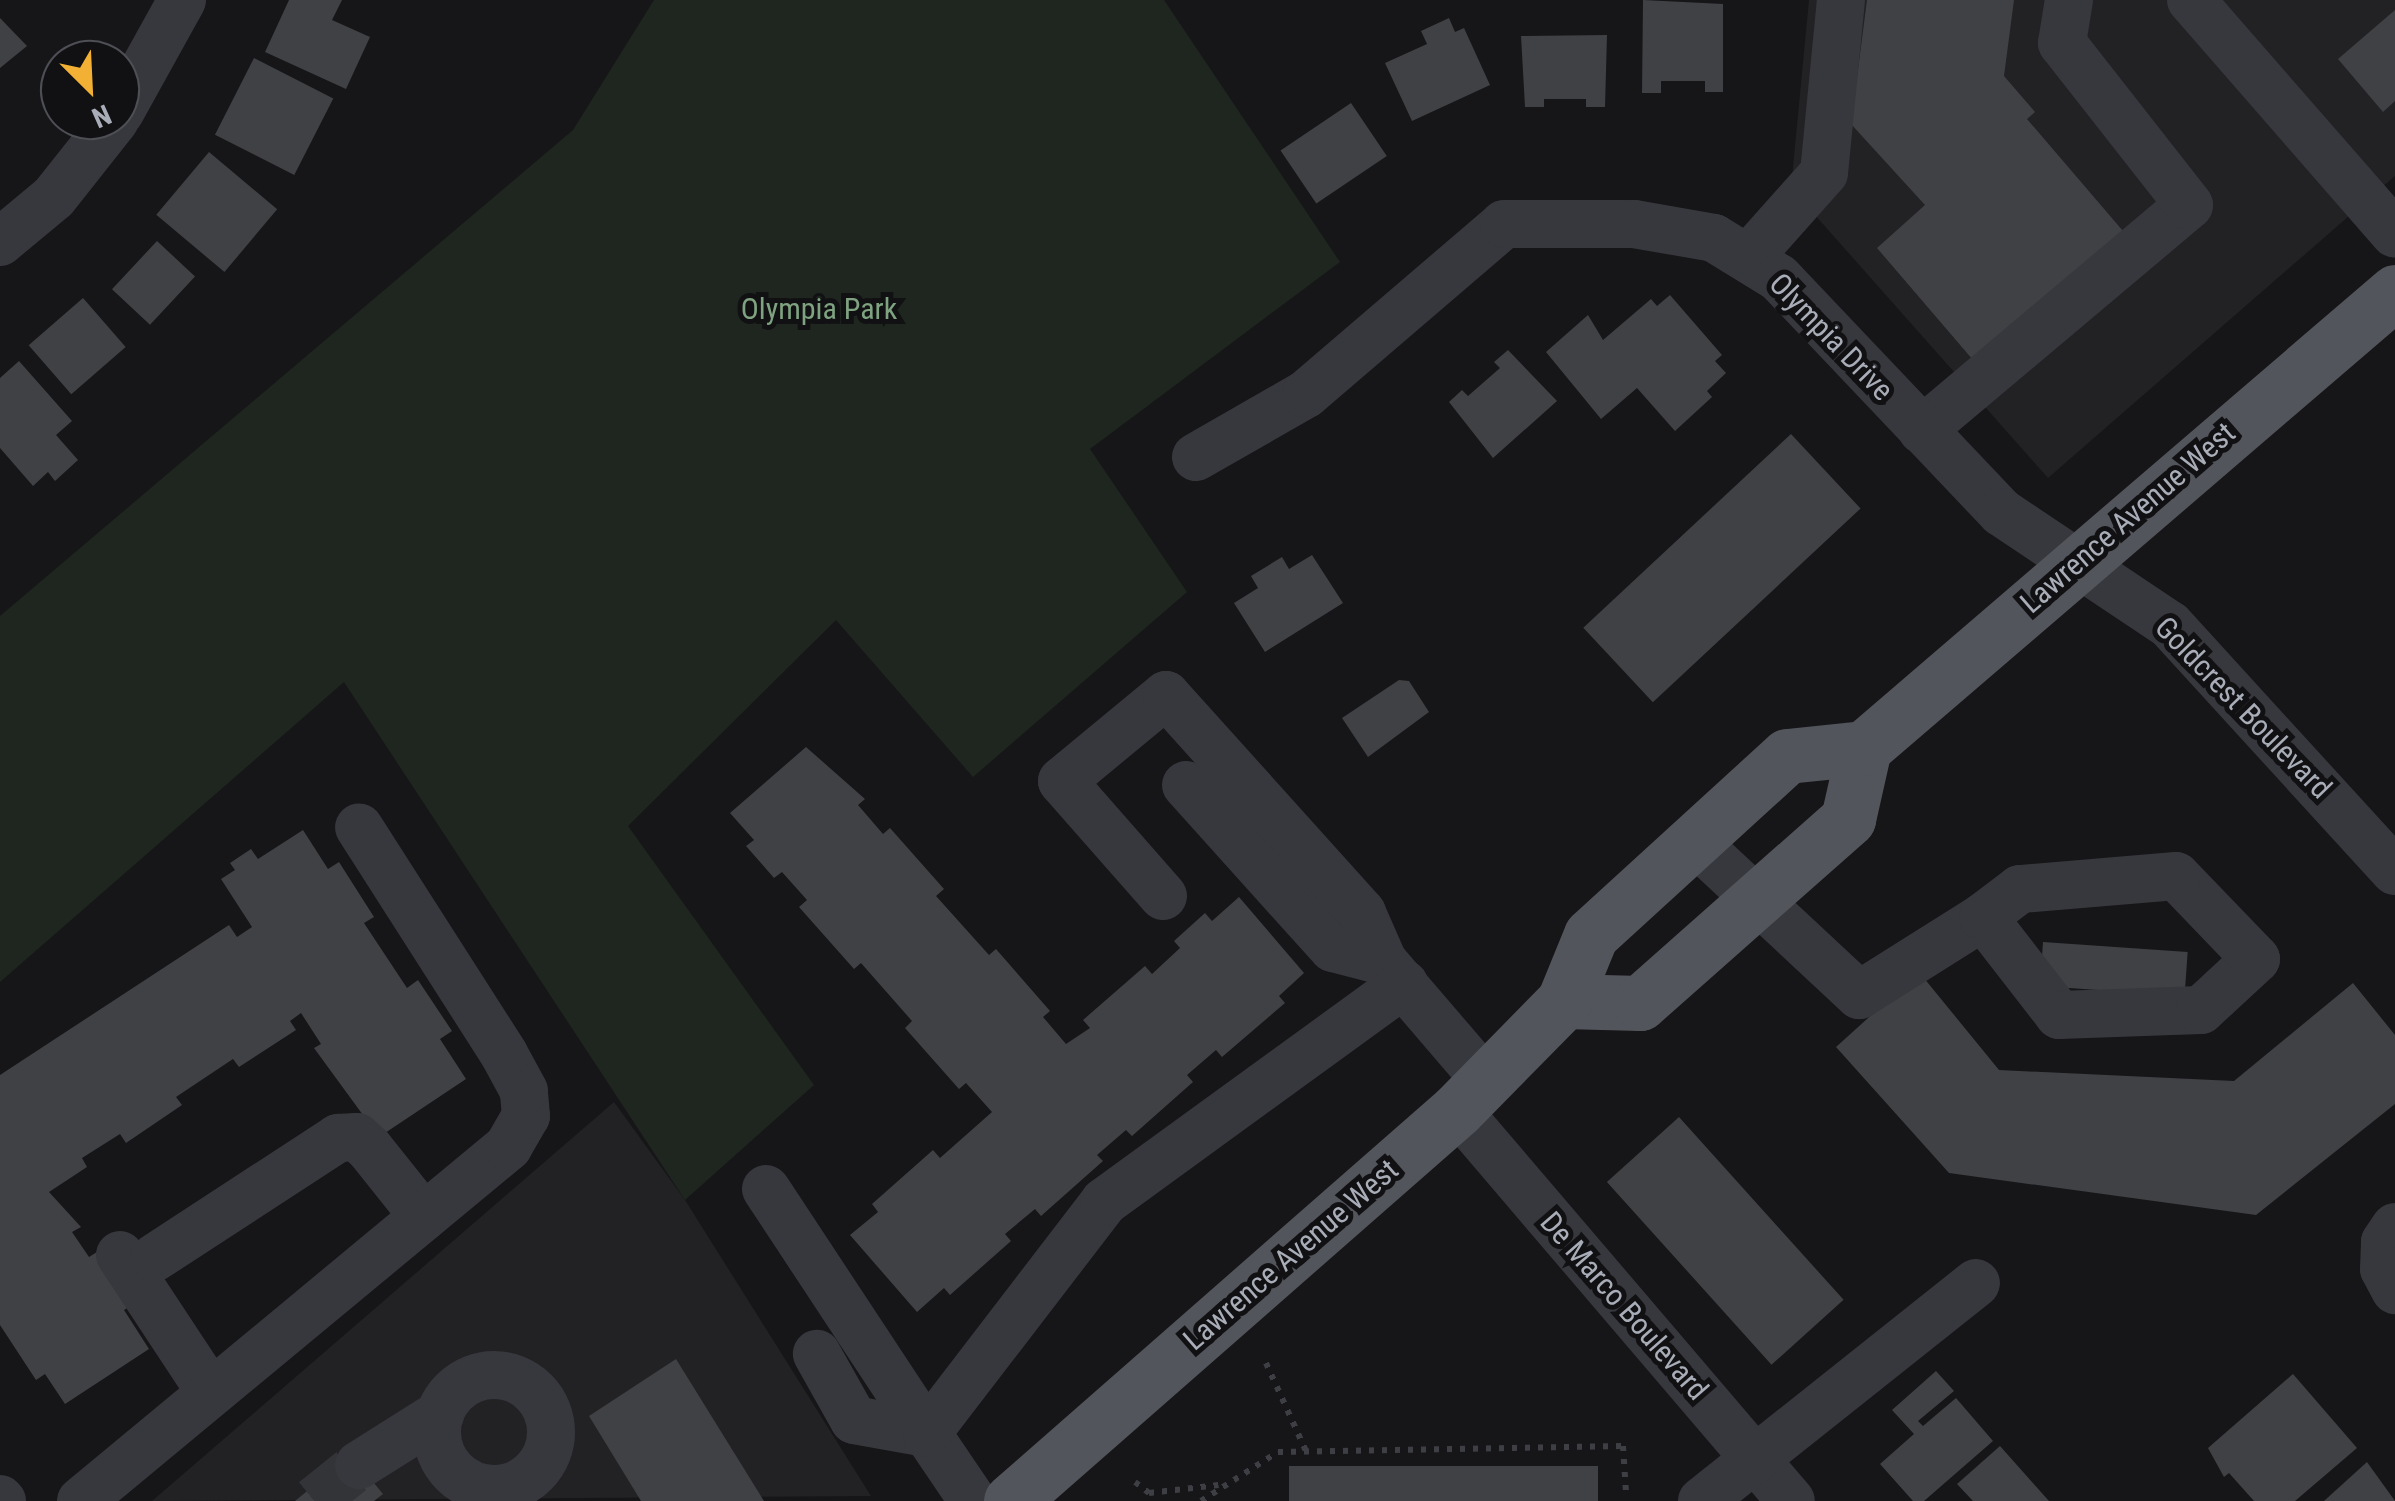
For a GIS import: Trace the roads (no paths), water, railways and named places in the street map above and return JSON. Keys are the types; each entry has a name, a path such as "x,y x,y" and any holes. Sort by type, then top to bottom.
{"main road":[{"name":"Lawrence Avenue West","path":"1011,1501 1471,1095 1564,1001 1591,936 1787,756 1864,748 2076,561 2395,292"},
{"path":"1564,1001 1640,1003 1848,819 1864,748"}],"street":[{"path":"140,76 182,0"},
{"path":"1750,256 1824,173 1841,0"},
{"path":"1922,430 2190,206 2062,43 2068,0"},
{"path":"2191,0 2395,234"},
{"path":"0,242 54,197 99,140"},
{"name":"Olympia Drive","path":"1196,457 1306,394 1504,224 1634,224 1714,238 1750,256 1779,278 2002,512 2076,561"},
{"name":"Goldcrest Boulevard","path":"2076,561 2170,625 2395,871"},
{"name":"De Marco Boulevard","path":"1163,896 1062,781 1166,695 1362,914 1471,1095 1792,1501"},
{"path":"1186,785 1333,948 1394,972"},
{"path":"82,1501 508,1147 526,1116 524,1091 359,828"},
{"path":"1694,841 1859,995 1982,918 2020,888 2176,876 2256,959 2201,1010 2059,1015 1982,918"},
{"path":"927,1433 1104,1202 1394,972"},
{"path":"211,1393 137,1257 338,1138 357,1137 370,1148 424,1217"},
{"path":"766,1189 973,1501"},
{"path":"2395,1227 2385,1242 2384,1270 2395,1290"},
{"path":"1702,1501 1976,1283"},
{"path":"817,1354 854,1420 927,1433"},
{"path":"502,1375 534,1390 551,1421 551,1440 536,1471 516,1493 485,1489 451,1470 436,1434 440,1414 449,1396 482,1376 502,1375"},
{"path":"359,1465 440,1414"}],"tunnel":[{"path":"314,1501 359,1465"}],"park label":[{"name":"Olympia Park","path":"819,309"}]}
